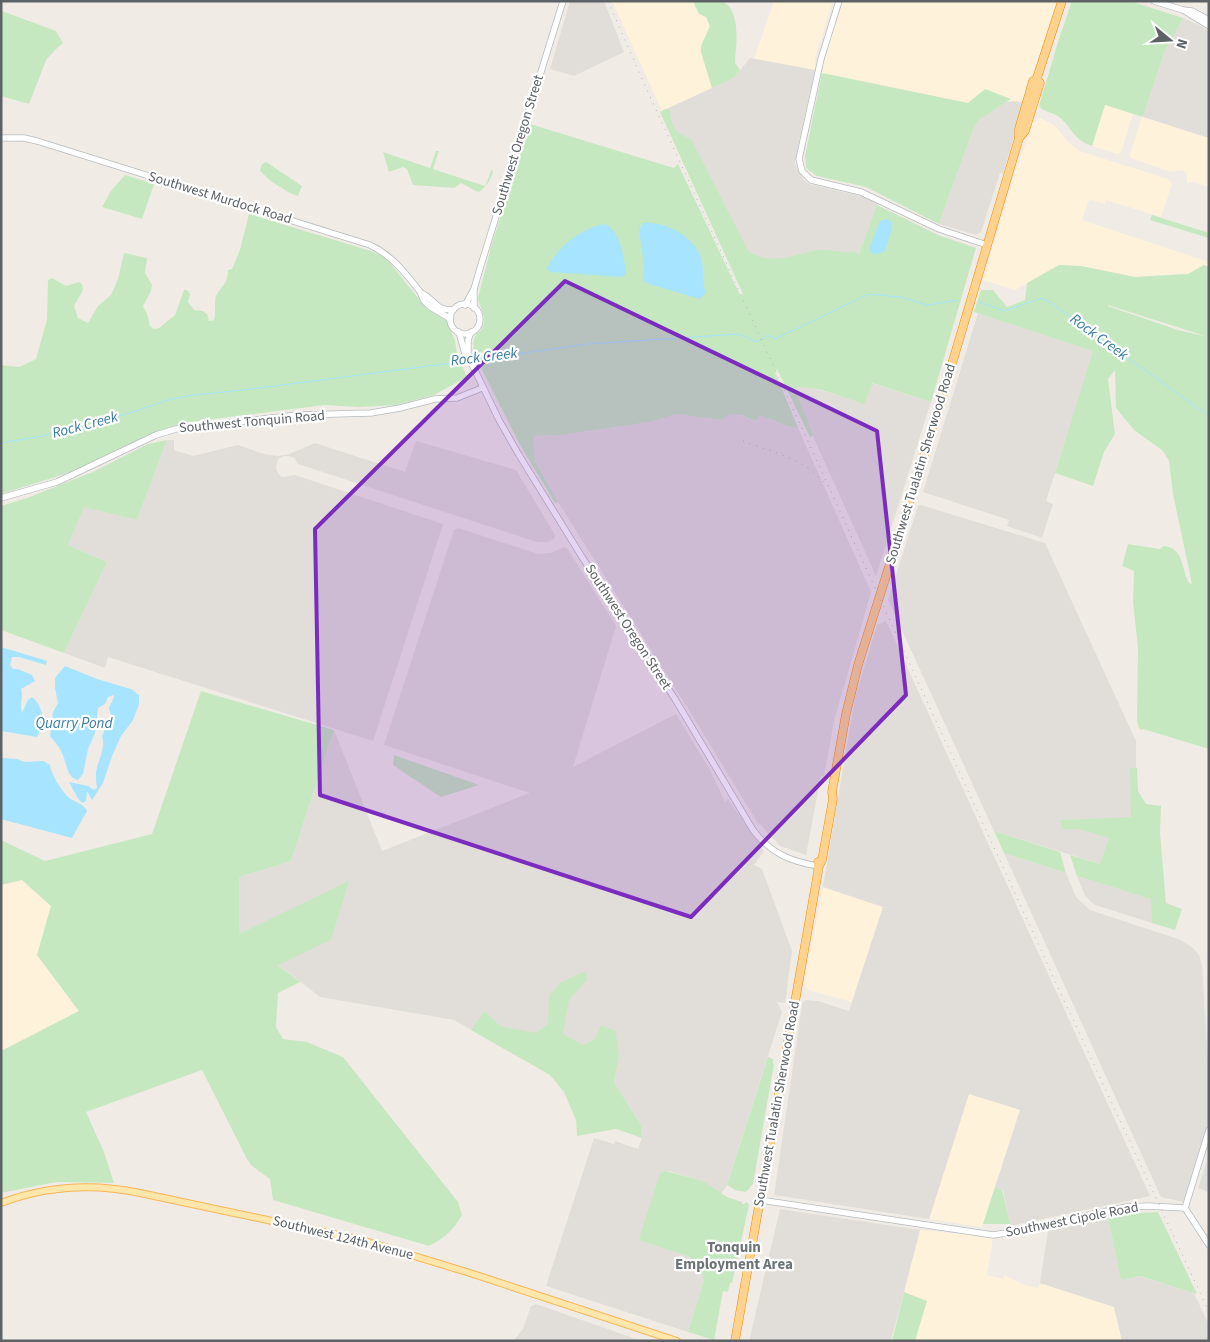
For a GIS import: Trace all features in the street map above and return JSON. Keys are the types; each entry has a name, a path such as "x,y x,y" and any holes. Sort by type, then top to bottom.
{"highway":[{"name":"Southwest Tualatin Sherwood Road","path":"735,1341 819,866 818,859 829,798 832,792 858,665 938,411 1020,138 1026,131 1040,83 1037,78 1062,1"}],"main road":[{"name":"Southwest Oregon Street","path":"465,305 474,289 563,1"},
{"path":"839,1 821,58 800,154 802,171 811,180 861,192 939,229 987,245"},
{"path":"1154,1 1192,11 1209,20"},
{"path":"1183,10 1209,26"},
{"name":"Southwest Murdock Road","path":"1,138 24,138 37,141 362,242 380,249 394,260 421,293 442,309 453,310"},
{"name":"Southwest Oregon Street","path":"468,356 468,340 471,332 479,324 480,317 474,308 474,289"},
{"name":"Southwest Murdock Road","path":"421,293 421,298 450,319"},
{"path":"450,319 453,310 465,305 474,308"},
{"name":"Southwest Oregon Street","path":"450,319 454,329 459,332 465,354 468,356 482,388 526,466 582,557 676,699 753,830 764,843 784,857 800,863 819,866"},
{"path":"459,332 471,332"},
{"name":"Southwest Tonquin Road","path":"1,498 57,482 156,435 176,429 297,416 371,413 435,399 457,398 482,388"},
{"path":"1209,1130 1185,1208 1209,1245"},
{"name":"Southwest 124th Avenue","path":"1,1203 36,1192 76,1187 115,1188 362,1240 470,1273 677,1341"},
{"name":"Southwest Cipole Road","path":"760,1200 993,1234 1006,1233 1126,1207 1185,1208"}],"highlighted area":[{"path":"565,281 877,431 906,695 691,917 320,795 315,529"}],"shaded area":[{"path":"570,1 604,1 624,52 574,76 550,69"},
{"path":"612,1 693,1 699,14 706,17 710,26 701,46 701,52 712,88 662,111"},
{"path":"774,1 833,1 815,57 815,70 754,59"},
{"path":"843,1 1057,1 1024,103 1013,101 997,109 822,73"},
{"path":"1183,18 1209,32 1209,138 1143,117 1164,53"},
{"path":"750,58 815,70 795,164 803,179 809,184 864,197 878,204 857,261 776,263 728,259 662,111 734,78"},
{"path":"1006,102 1024,103 1003,174 1000,173 981,232 976,235 939,224 974,127 979,120"},
{"path":"1105,104 1133,114 1121,152 1118,154 1092,146"},
{"path":"1142,116 1209,138 1209,187 1194,182 1187,183 1186,173 1182,170 1171,172 1131,158 1130,155"},
{"path":"1040,118 1055,126 1068,142 1079,151 1168,179 1172,184 1161,217 1106,200 1105,204 1089,199 1082,220 1209,262 1209,267 1204,265 1188,274 1135,277 1081,266 1059,265 1015,290 983,280 1014,176 1033,123"},
{"path":"978,313 1094,351 1046,501 1053,504 1042,538 1007,526 1009,520 923,492"},
{"path":"871,383 931,402 876,576 813,436 795,389 804,386 865,402"},
{"path":"733,413 756,421 760,415 787,426 798,428 871,592 834,721 806,855 780,846 759,825 558,502 535,461 532,436 561,435 650,422 677,414 721,420 728,414"},
{"path":"167,440 174,440 174,450 193,456 238,445 264,454 278,456 289,454 315,443 405,472 416,441 516,470 555,535 554,539 548,542 537,542 298,464 294,458 289,456 278,459 276,468 282,477 295,475 443,524 373,741 108,657 105,668 64,653 107,562 68,545 84,506 137,520"},
{"path":"921,505 1045,543 1136,741 1136,875 994,831 888,600 918,506"},
{"path":"458,528 538,554 551,553 564,547 567,548 616,626 573,767 676,714 710,770 725,802 728,799 764,851 754,865 762,869 792,951 785,1003 777,1002 782,1012 727,1185 721,1194 702,1181 669,1171 660,1173 640,1240 688,1256 695,1262 694,1268 704,1275 688,1332 546,1286 594,1138 614,1144 615,1141 638,1149 642,1138 641,1125 614,1082 619,1058 599,1086 520,1058 454,1020 320,997 239,934 239,877 291,861 334,730 382,851 530,793 384,745 454,530"},
{"path":"886,621 1150,1196 1010,1226 1003,1190 995,1187 1020,1110 969,1094 929,1219 774,1195 803,1001 818,1001 849,1011 883,907 823,887 855,698 877,625"},
{"path":"1004,853 1066,873 1076,897 1090,910 1181,940 1199,955 1202,965 1209,1078 1209,1121 1183,1202 1161,1197"},
{"path":"1077,876 1152,899 1152,923 1095,905 1085,896"},
{"path":"22,880 51,906 37,955 79,1012 1,1051 1,885"},
{"path":"823,887 883,907 852,1002 808,990 804,984"},
{"path":"969,1094 1020,1110 982,1227 929,1219"},
{"path":"1209,1155 1209,1192 1198,1188"},
{"path":"780,1209 920,1230 891,1341 749,1341"},
{"path":"1108,1218 1121,1280 1139,1276 1194,1293 1209,1325 1209,1341 1122,1341 1114,1307 1040,1283 1048,1231"},
{"path":"920,1230 993,1237 987,1275 1004,1279 1004,1275 1024,1285 1038,1288 1040,1283 1114,1307 1122,1341 892,1341"},
{"path":"536,1304 642,1341 513,1341 523,1329 531,1306"}],"green space":[{"path":"693,1 721,1 728,5 735,20 737,38 735,63 740,70 734,78 712,88 701,52 701,46 710,26 706,17 699,14"},
{"path":"1072,1 1130,1 1183,18 1164,53 1143,117 1105,105 1092,146 1077,137 1059,117 1043,110 1039,106"},
{"path":"2,11 56,31 63,43 46,60 29,104 1,96"},
{"path":"822,73 968,103 985,89 1011,99 979,120 974,127 939,224 866,187 817,176 806,168 805,156"},
{"path":"666,109 670,110 675,129 691,139 749,252 776,259 823,250 854,251 859,255 877,205 938,235 976,248 931,402 872,383 863,404 818,389 801,387 795,389 812,432 813,436 810,437 777,369 775,372 798,428 787,426 760,415 757,421 738,414 730,415 721,420 677,414 650,422 561,435 533,436 535,461 558,502 555,503 520,445 474,352 474,338 483,327 484,321 484,315 478,298 491,247 530,124 674,168 678,164 740,295 743,294 660,112"},
{"path":"436,151 439,151 433,169 485,186 492,169 490,180 486,186 479,192 461,183 454,188 413,185 407,169 403,167 389,172 383,152 430,168"},
{"path":"266,162 302,186 298,196 283,189 263,174 260,170 262,164"},
{"path":"125,175 154,184 142,219 102,207 111,191"},
{"path":"249,214 381,255 390,263 427,309 447,321 455,341 457,354 467,377 434,395 396,405 359,407 325,405 189,422 153,433 68,473 1,494 1,365 19,367 36,359 47,320 48,280 52,278 66,286 79,282 82,284 83,290 74,306 78,318 88,323 98,306 111,295 118,279 124,253 147,258 145,273 152,285 143,306 150,326 154,329 159,328 175,315 184,290 187,290 190,294 188,302 194,310 203,311 207,314 209,321 214,320 216,296 226,282 228,270 232,269 240,250"},
{"path":"1152,215 1209,233 1209,238 1150,220"},
{"path":"1059,265 1081,266 1135,277 1188,274 1204,265 1209,267 1209,749 1143,729 1141,730 1137,721 1138,648 1133,602 1134,571 1122,566 1128,544 1160,549 1164,546 1175,551 1179,555 1189,583 1192,584 1173,494 1169,461 1163,451 1134,430 1116,408 1115,370 1108,379 1115,434 1104,452 1093,486 1055,473 1093,351 974,312 981,290 993,290 1007,307 1025,300 1027,283","holes":["1108,305 1208,337 1178,330"]},
{"path":"167,440 137,520 84,507 68,545 107,562 64,653 1,630 1,506 27,498 93,472 148,444"},
{"path":"201,691 334,730 291,861 239,877 239,934 349,881 331,940 278,965 300,982 278,993 276,1027 283,1039 307,1042 343,1057 458,1202 462,1215 456,1225 429,1246 273,1200 270,1179 252,1166 247,1159 202,1070 86,1112 104,1152 114,1183 56,1182 1,1193 1,1051 79,1011 37,955 51,906 22,880 1,885 1,840 45,861 152,834"},
{"path":"394,755 479,785 441,797 393,765"},
{"path":"1130,768 1137,768 1138,791 1146,804 1161,806 1160,833 1166,903 1182,909 1175,930 1152,923 1151,899 1077,876 1070,855 1100,864 1109,838 1079,829 1063,829 1060,820 1131,817"},
{"path":"994,831 1060,852 1066,873 1004,853"},
{"path":"586,971 587,980 569,1000 563,1034 583,1045 595,1039 601,1026 616,1031 619,1058 614,1082 641,1125 642,1138 616,1129 577,1136 576,1120 564,1092 550,1075 471,1030 485,1011 500,1026 536,1033 548,1024 549,995 561,982"},
{"path":"768,1057 773,1059 774,1064 753,1184 746,1192 735,1190 727,1185"},
{"path":"666,1171 703,1181 727,1197 742,1202 742,1204 747,1202 749,1205 732,1283 730,1283 728,1292 723,1291 714,1340 688,1332 704,1280 703,1275 694,1268 695,1262 688,1256 639,1239 660,1173"},
{"path":"995,1187 1002,1190 1010,1224 983,1224"},
{"path":"1158,1212 1197,1294 1140,1276 1121,1280 1108,1218 1133,1213"},
{"path":"904,1292 927,1301 915,1341 892,1341"}],"water":[{"path":"887,219 891,222 892,228 885,251 873,254 869,250 880,221"},
{"path":"643,223 652,223 670,228 687,238 694,245 702,261 706,292 700,299 643,281 644,265 639,230"},
{"path":"604,224 610,227 618,238 623,253 626,274 621,277 550,272 547,269 551,261 571,240 587,230"},
{"path":"1,647 47,661 46,665 19,657 12,657 10,665 13,669 18,669 32,675 35,681 21,689 21,707 22,713 28,700 32,697 39,705 42,721 37,737 1,731"},
{"name":"Quarry Pond","path":"65,666 97,679 131,689 139,695 139,704 133,720 121,736 103,783 92,800 87,791 86,801 82,803 69,782 88,786 94,790 97,788 96,772 102,750 102,736 111,716 109,708 114,697 113,695 108,697 105,704 98,708 95,733 88,749 83,774 78,780 69,773 60,749 50,736 53,712 58,703 55,678"},
{"path":"2,758 17,759 25,762 43,761 50,765 54,777 65,794 83,806 87,811 72,838 1,819"}],"waterway":[{"name":"Rock Creek","path":"474,360 588,344 739,334 757,342 768,335 775,339 869,294 900,297 928,305 957,300"},
{"name":"Rock Creek","path":"979,302 1004,311 1042,298 1209,416"},
{"name":"Rock Creek","path":"1,443 43,436 130,413 171,399 193,395 467,361"}],"railway":[{"path":"608,1 1056,983 1209,1312"},
{"path":"743,441 797,461 824,482"}],"district":[{"name":"Tonquin Employment Area","path":"734,1256"}]}
